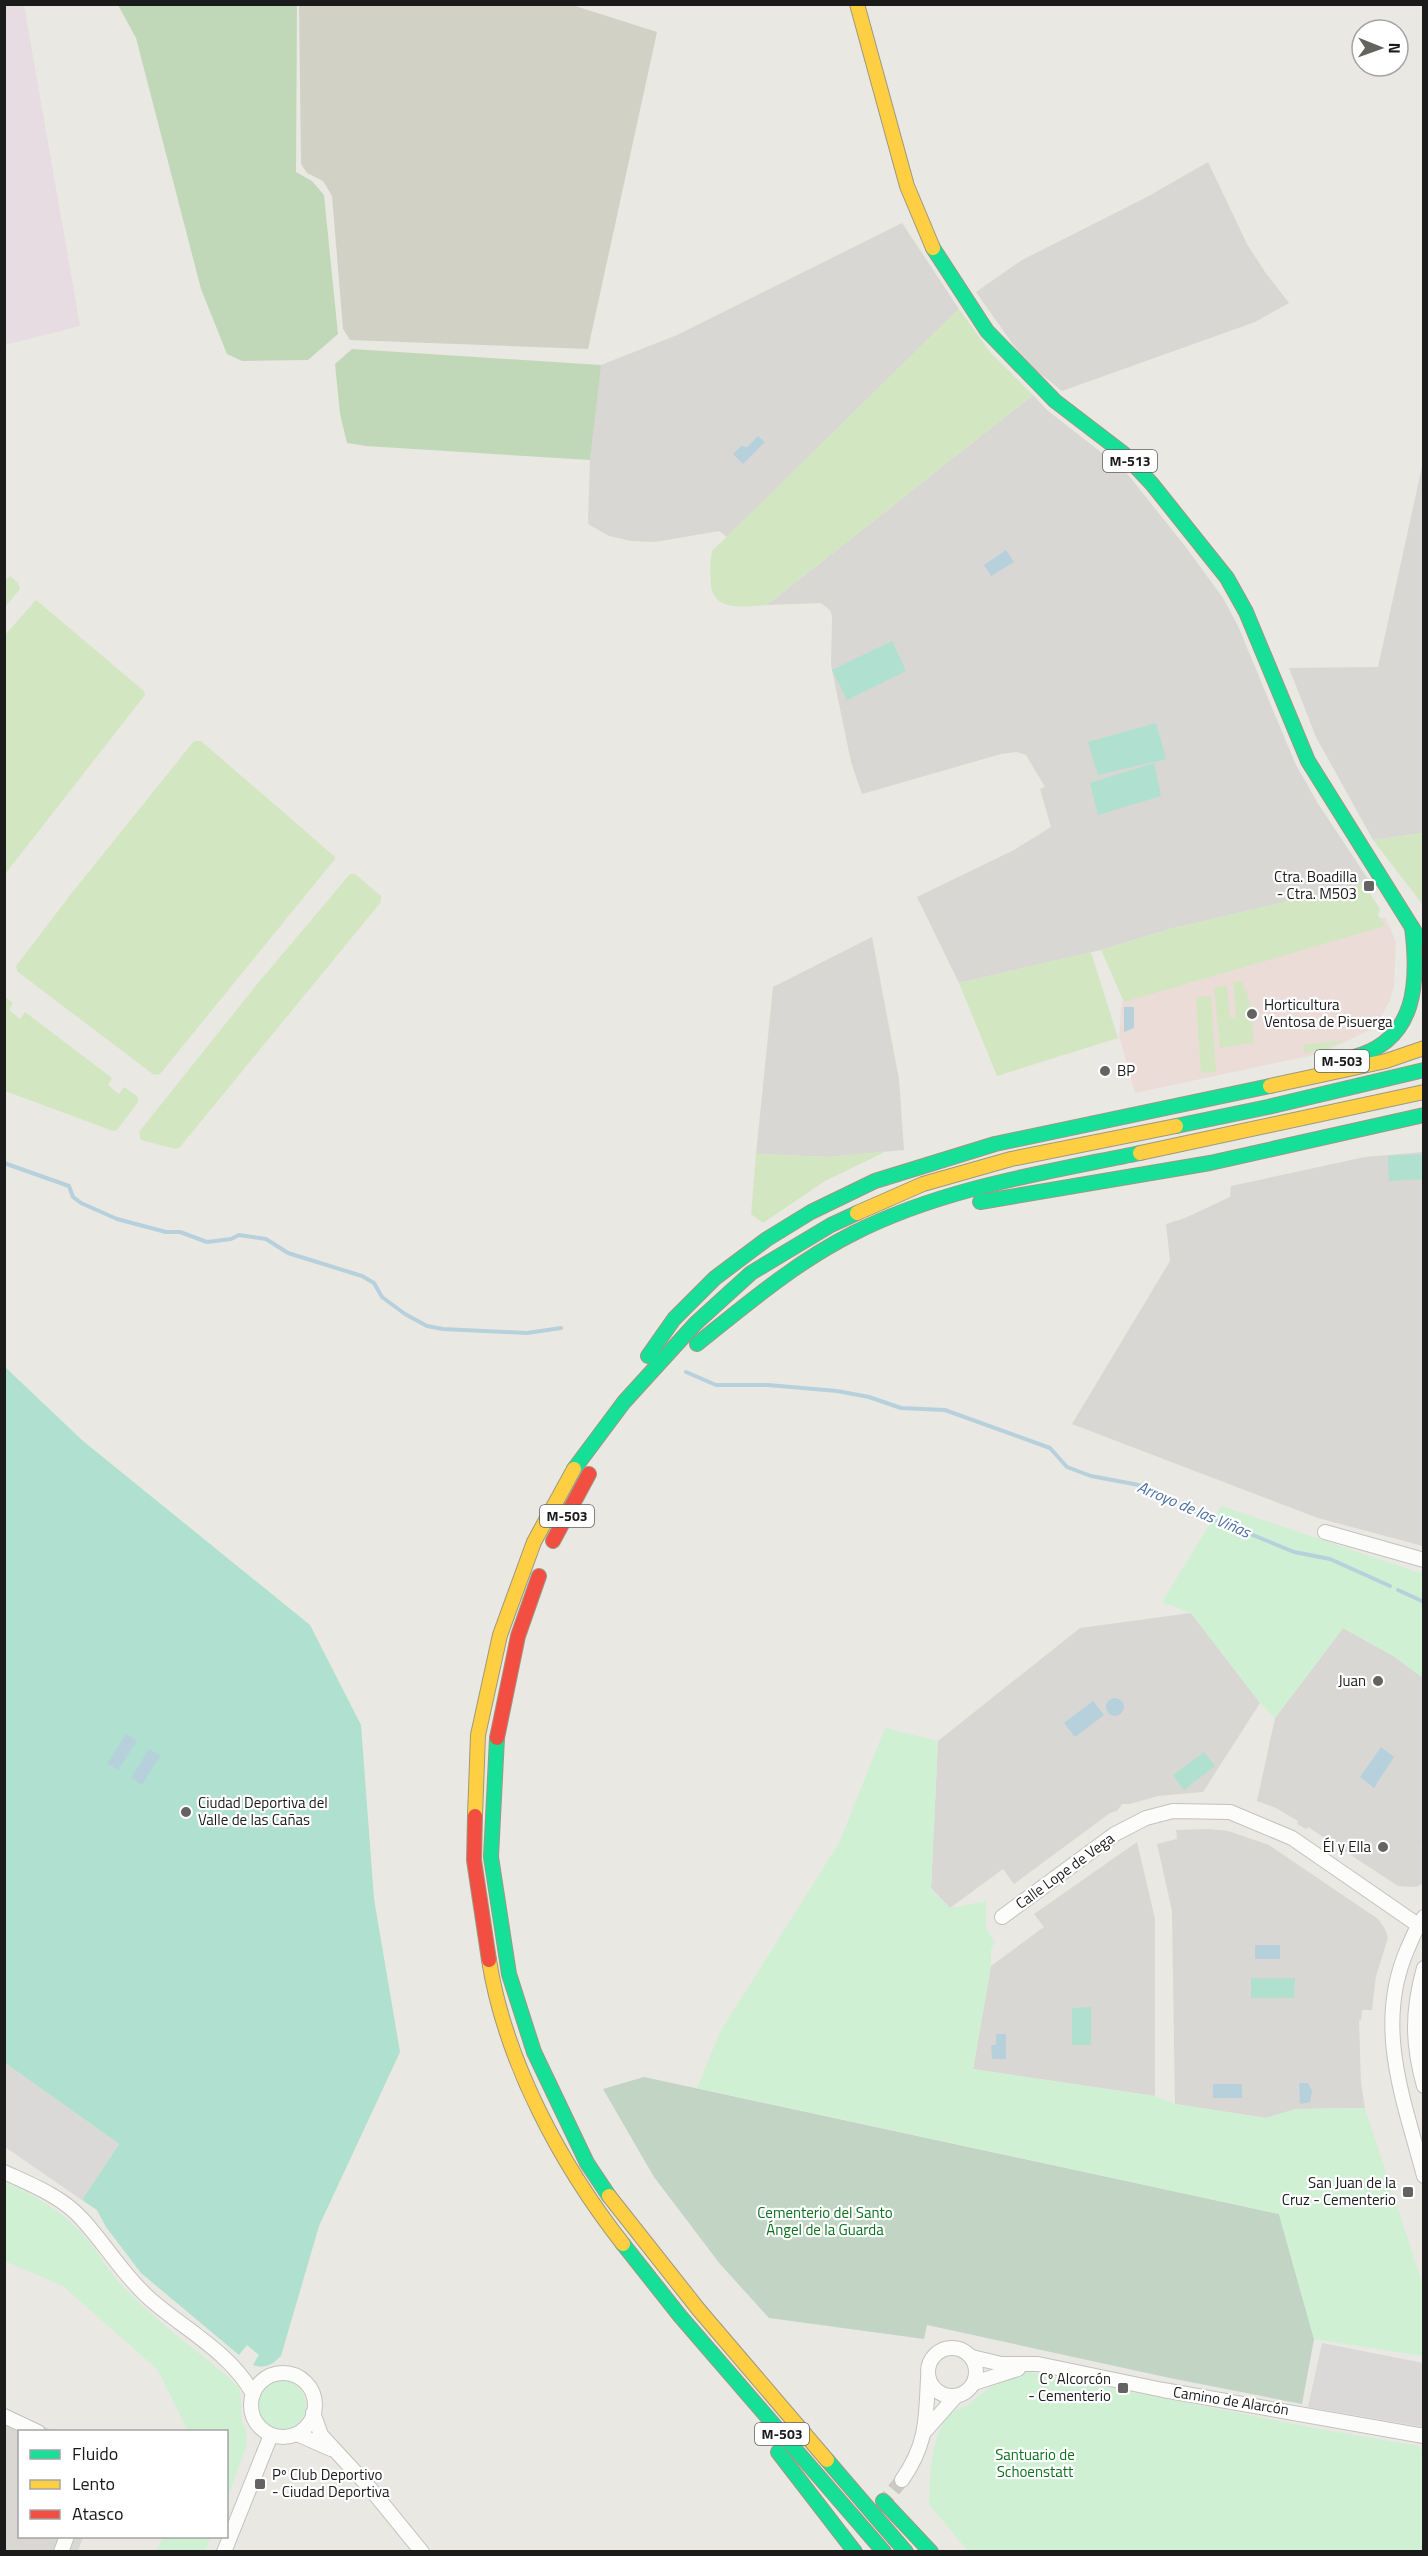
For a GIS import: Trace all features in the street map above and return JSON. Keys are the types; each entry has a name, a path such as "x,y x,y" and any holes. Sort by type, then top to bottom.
{"main road":[{"name":"M-513","path":"857,4 907,186 930,243 940,260 965,300 994,339 1054,400 1123,453 1145,476 1227,578 1246,612 1308,761 1423,944"},
{"name":"M-503","path":"1175,1106 1376,1050 1396,1033 1410,1010 1416,968 1412,927"},
{"path":"557,1498 574,1461 674,1320 715,1278 767,1239 811,1212 875,1181 927,1163 995,1144 1386,1061 1424,1048"},
{"name":"M-503","path":"884,2552 680,2316 604,2220 544,2121 518,2061 492,1978 474,1860 478,1735 500,1635 534,1542 576,1465 624,1402 696,1323 751,1273 831,1225 923,1184 1011,1159 1268,1107 1424,1070"},
{"path":"691,1350 706,1334 784,1274 893,1215 930,1201 1003,1181 1231,1135 1424,1092"},
{"path":"818,1254 934,1212 1210,1163 1424,1114"},
{"path":"631,1416 668,1374"},
{"name":"M-503","path":"597,1463 547,1554 518,1636 497,1736 491,1857 509,1974 534,2052 587,2163 638,2235 906,2552"},
{"name":"M-503","path":"680,2316 762,2431 855,2552"},
{"name":"M-503","path":"729,2345 851,2466"},
{"path":"875,2491 931,2552"}],"street":[{"path":"1325,1532 1424,1560"},
{"name":"Calle Lope de Vega","path":"1002,1917 1115,1834 1146,1818 1173,1811 1230,1812 1292,1838 1421,1921"},
{"path":"1421,1921 1402,1962 1390,2020 1393,2057 1424,2176"},
{"path":"1424,1968 1415,2003 1414,2037 1424,2086"},
{"path":"4,2172 59,2199 74,2211 123,2271 149,2298 236,2369 253,2394"},
{"path":"902,2480 914,2463 926,2430 928,2371 932,2357 943,2348 957,2348 972,2357 977,2369 974,2383 969,2389 956,2396 926,2430"},
{"name":"Camino de Alarcón","path":"972,2357 1001,2364 1038,2364 1163,2390 1424,2436"},
{"name":"Camino de Alarcón","path":"974,2383 1001,2373 1038,2364"},
{"path":"236,2369 252,2375 267,2377 285,2373 302,2380 313,2395 313,2414 321,2435 422,2552"},
{"path":"267,2377 253,2394 251,2409 259,2427 270,2435 287,2437 304,2429 313,2414"},
{"path":"928,2378 942,2394 956,2396"},
{"path":"4,2416 34,2430"},
{"path":"297,2434 336,2451"},
{"path":"224,2552 270,2435"}],"shaded area":[{"path":"5,4 24,5 80,326 5,345"},
{"path":"299,5 572,5 657,32 588,349 350,340 343,329 332,196 323,181 307,173 301,164"},
{"path":"1208,162 1247,244 1289,303 1255,322 1062,391 1037,371 1014,346 976,292 1022,260 1147,197"},
{"path":"902,223 959,309 727,537 719,531 655,542 631,541 609,536 588,524 590,460 598,369 601,365 677,335"},
{"path":"1033,395 1047,410 1125,471 1223,598 1238,626 1295,763 1317,802 1370,882 1170,929 1101,950 959,983 917,897 1014,850 1051,827 1040,789 1045,787 1026,755 1017,752 1001,754 862,794 851,762 831,665 832,616 830,610 821,603 767,605"},
{"path":"1423,462 1423,833 1373,840 1316,737 1289,668 1378,667"},
{"name":"Horticultura Ventosa de Pisuerga","path":"1385,917 1396,942 1394,985 1390,1001 1375,1027 1323,1053 1135,1093 1119,1036 1122,1002"},
{"path":"872,937 899,1079 904,1150 829,1157 756,1154 773,987"},
{"path":"1423,1152 1423,1546 1318,1518 1072,1424 1170,1261 1166,1224 1185,1218 1230,1197 1231,1186 1365,1157"},
{"path":"1191,1613 1260,1703 1203,1792 1158,1796 1122,1804 1117,1811 1110,1813 1014,1884 1003,1869 950,1908 931,1888 938,1741 1080,1628"},
{"path":"1343,1628 1395,1657 1423,1678 1424,1844 1421,1847 1423,1849 1424,1883 1416,1887 1398,1886 1308,1827 1306,1829 1297,1824 1298,1821 1276,1808 1257,1801 1275,1718"},
{"path":"1176,1830 1228,1831 1269,1845 1378,1919 1385,1929 1388,1938 1376,1976 1372,2010 1362,2010 1359,2021 1361,2083 1365,2108 1296,2109 1266,2118 1175,2104 1172,1911 1157,1844 1177,1839"},
{"path":"1137,1842 1155,1919 1155,2096 973,2069 991,1966 1044,1927 1034,1914"},
{"path":"5,2063 119,2144 82,2200 5,2147"},
{"path":"1322,2343 1423,2363 1423,2427 1308,2407"},
{"path":"4,2407 51,2430 18,2430 18,2538 83,2538 78,2551 5,2551"}],"green space":[{"path":"118,5 297,5 296,172 312,181 324,195 338,334 308,360 242,361 227,354 201,289 136,38"},
{"path":"959,309 990,352 1033,395 767,605 732,606 718,600 713,594 711,585 712,551"},
{"path":"352,349 601,365 590,460 347,443 340,414 335,364"},
{"path":"10,576 18,583 20,589 5,607 5,581"},
{"path":"36,600 144,691 145,695 5,874 5,635"},
{"path":"892,641 906,671 847,700 832,670"},
{"path":"1156,723 1166,759 1098,775 1088,742"},
{"path":"194,741 201,741 335,859 160,1074 154,1075 18,972 16,966"},
{"path":"1154,763 1161,796 1098,815 1090,783"},
{"path":"1424,833 1423,905 1373,840"},
{"path":"350,874 355,874 381,896 381,902 180,1147 176,1149 141,1140 139,1132 258,983"},
{"path":"1363,883 1380,909 1378,915 1385,926 1124,1002 1101,950 1170,929"},
{"path":"1091,952 1118,1038 997,1076 959,983"},
{"path":"1243,981 1244,990 1247,990 1248,1001 1250,1001 1254,1043 1220,1048 1214,987 1227,986 1230,1018 1236,1017 1233,982"},
{"path":"1211,996 1216,1072 1201,1073 1196,997"},
{"path":"5,997 13,1003 9,1010 20,1019 25,1012 112,1078 108,1085 119,1094 124,1087 138,1097 138,1102 117,1130 113,1131 5,1091"},
{"path":"1345,1040 1323,1050 1304,1053 1303,1045"},
{"path":"887,1151 825,1181 763,1223 751,1214 756,1154 829,1157"},
{"path":"1423,1154 1423,1179 1389,1181 1388,1156"},
{"name":"Ciudad Deportiva del Valle de las Cañas","path":"5,1367 83,1441 310,1625 361,1725 374,1899 400,2052 319,2226 281,2356 265,2366 253,2365 259,2355 247,2345 239,2355 141,2273 106,2227 97,2210 82,2200 119,2144 5,2063"},
{"path":"1221,1506 1423,1574 1423,1678 1395,1657 1343,1628 1275,1718 1260,1703 1191,1613 1162,1602"},
{"path":"885,1728 938,1741 931,1889 950,1908 986,1901 986,1928 995,1942 991,1949 991,1966 973,2069 1155,2096 1175,2104 1266,2118 1296,2109 1365,2108 1423,2285 1423,2356 1314,2339 1279,2214 697,2088 720,2032 839,1843"},
{"path":"1204,1752 1215,1766 1184,1790 1173,1775"},
{"path":"1251,1978 1295,1978 1294,1998 1251,1998"},
{"path":"1091,2007 1091,2045 1072,2045 1072,2008"},
{"name":"Cementerio del Santo Ángel de la Guarda","path":"644,2077 1279,2214 1314,2339 1302,2404 927,2325 924,2339 769,2318 720,2264 654,2177 603,2089"},
{"path":"5,2182 39,2199 69,2221 87,2239 120,2284 138,2302 240,2389 242,2422 246,2431 247,2444 228,2496 228,2430 188,2430 158,2370 63,2286 5,2261"},
{"name":"Santuario de Schoenstatt","path":"1030,2372 1325,2430 1419,2446 1419,2449 1423,2449 1423,2551 968,2551 929,2504 932,2458 938,2435 953,2411 969,2404 997,2384"},
{"path":"277,2381 287,2381 299,2388 306,2400 306,2410 299,2422 287,2429 277,2429 262,2418 258,2410 258,2400 269,2385"},
{"path":"163,2538 211,2538 205,2551 156,2551"}],"water":[{"path":"758,436 765,442 743,464 733,454 741,446 747,447"},
{"path":"1006,550 1014,562 991,576 984,565"},
{"path":"1124,1007 1134,1007 1134,1028 1124,1032"},
{"path":"1115,1698 1123,1703 1124,1707 1119,1715 1115,1716 1107,1711 1106,1707 1111,1699"},
{"path":"1093,1701 1104,1715 1075,1737 1064,1723"},
{"path":"126,1734 137,1741 118,1770 107,1763"},
{"path":"1381,1747 1394,1757 1374,1788 1360,1777"},
{"path":"149,1749 160,1756 142,1785 131,1778"},
{"path":"1255,1945 1280,1945 1280,1959 1255,1959"},
{"path":"996,2034 1006,2034 1006,2059 992,2059 991,2045 996,2045"},
{"path":"1299,2083 1308,2083 1312,2091 1310,2102 1300,2104"},
{"path":"1213,2084 1242,2084 1242,2098 1213,2098"}],"waterway":[{"name":"Arroyo de las Viñas","path":"4,1163 69,1186 73,1197 81,1203 117,1219 166,1232 180,1232 207,1242 231,1239 239,1235 266,1239 288,1253 362,1276 374,1283 382,1297 405,1314 427,1326 443,1329 527,1333 561,1328"},
{"name":"Arroyo de las Viñas","path":"686,1372 716,1385 768,1385 837,1391 869,1397 901,1408 945,1410 1050,1448 1067,1467 1091,1476 1139,1485 1165,1499 1294,1552 1330,1559 1390,1586"},
{"name":"Arroyo de las Viñas","path":"1398,1590 1424,1602"}],"tunnel":[{"path":"880,2506 902,2480"}],"traffic: fast":[{"path":"933,248 987,331 1055,401 1123,453 1152,484 1227,578 1246,612 1308,761 1420,940"},
{"path":"1354,1057 1375,1049 1391,1037 1402,1023 1413,988 1415,968 1412,927"},
{"path":"1176,1126 1424,1070"},
{"path":"648,1356 674,1319 715,1278 767,1239 811,1212 875,1181 995,1144 1270,1086"},
{"path":"980,1202 1210,1163 1424,1115"},
{"path":"697,1344 772,1284 812,1257 888,1217 958,1193 1030,1175 1140,1153"},
{"path":"574,1469 624,1402 696,1323 751,1273 831,1225 857,1213"},
{"path":"497,1738 491,1857 509,1974 534,2052 587,2163 609,2196"},
{"path":"623,2244 680,2316 884,2552"},
{"path":"778,2452 855,2552"},
{"path":"827,2460 906,2552"},
{"path":"883,2501 931,2552"}],"traffic: slow":[{"path":"857,4 907,186 933,248"},
{"path":"1270,1086 1386,1061 1424,1048"},
{"path":"1140,1153 1424,1092"},
{"path":"857,1213 923,1184 1011,1159 1176,1126"},
{"path":"475,1816 478,1735 500,1635 534,1542 574,1469"},
{"path":"489,1960 508,2036 539,2110 578,2180 623,2244"},
{"path":"609,2196 699,2310 827,2460"}],"traffic: jam":[{"path":"553,1541 589,1474"},
{"path":"497,1738 518,1636 539,1576"},
{"path":"475,1816 474,1860 489,1960"}],"place":[{"name":"Ctra. Boadilla - Ctra. M503","path":"1369,886"},
{"name":"Horticultura Ventosa de Pisuerga","path":"1252,1014"},
{"name":"BP","path":"1105,1071"},
{"name":"Juan","path":"1378,1681"},
{"name":"Ciudad Deportiva del Valle de las Cañas","path":"186,1812"},
{"name":"Él y Ella","path":"1383,1847"},
{"name":"San Juan de la Cruz - Cementerio","path":"1408,2192"},
{"name":"Cº Alcorcón - Cementerio","path":"1123,2388"},
{"name":"Pº Club Deportivo - Ciudad Deportiva","path":"260,2484"}]}
